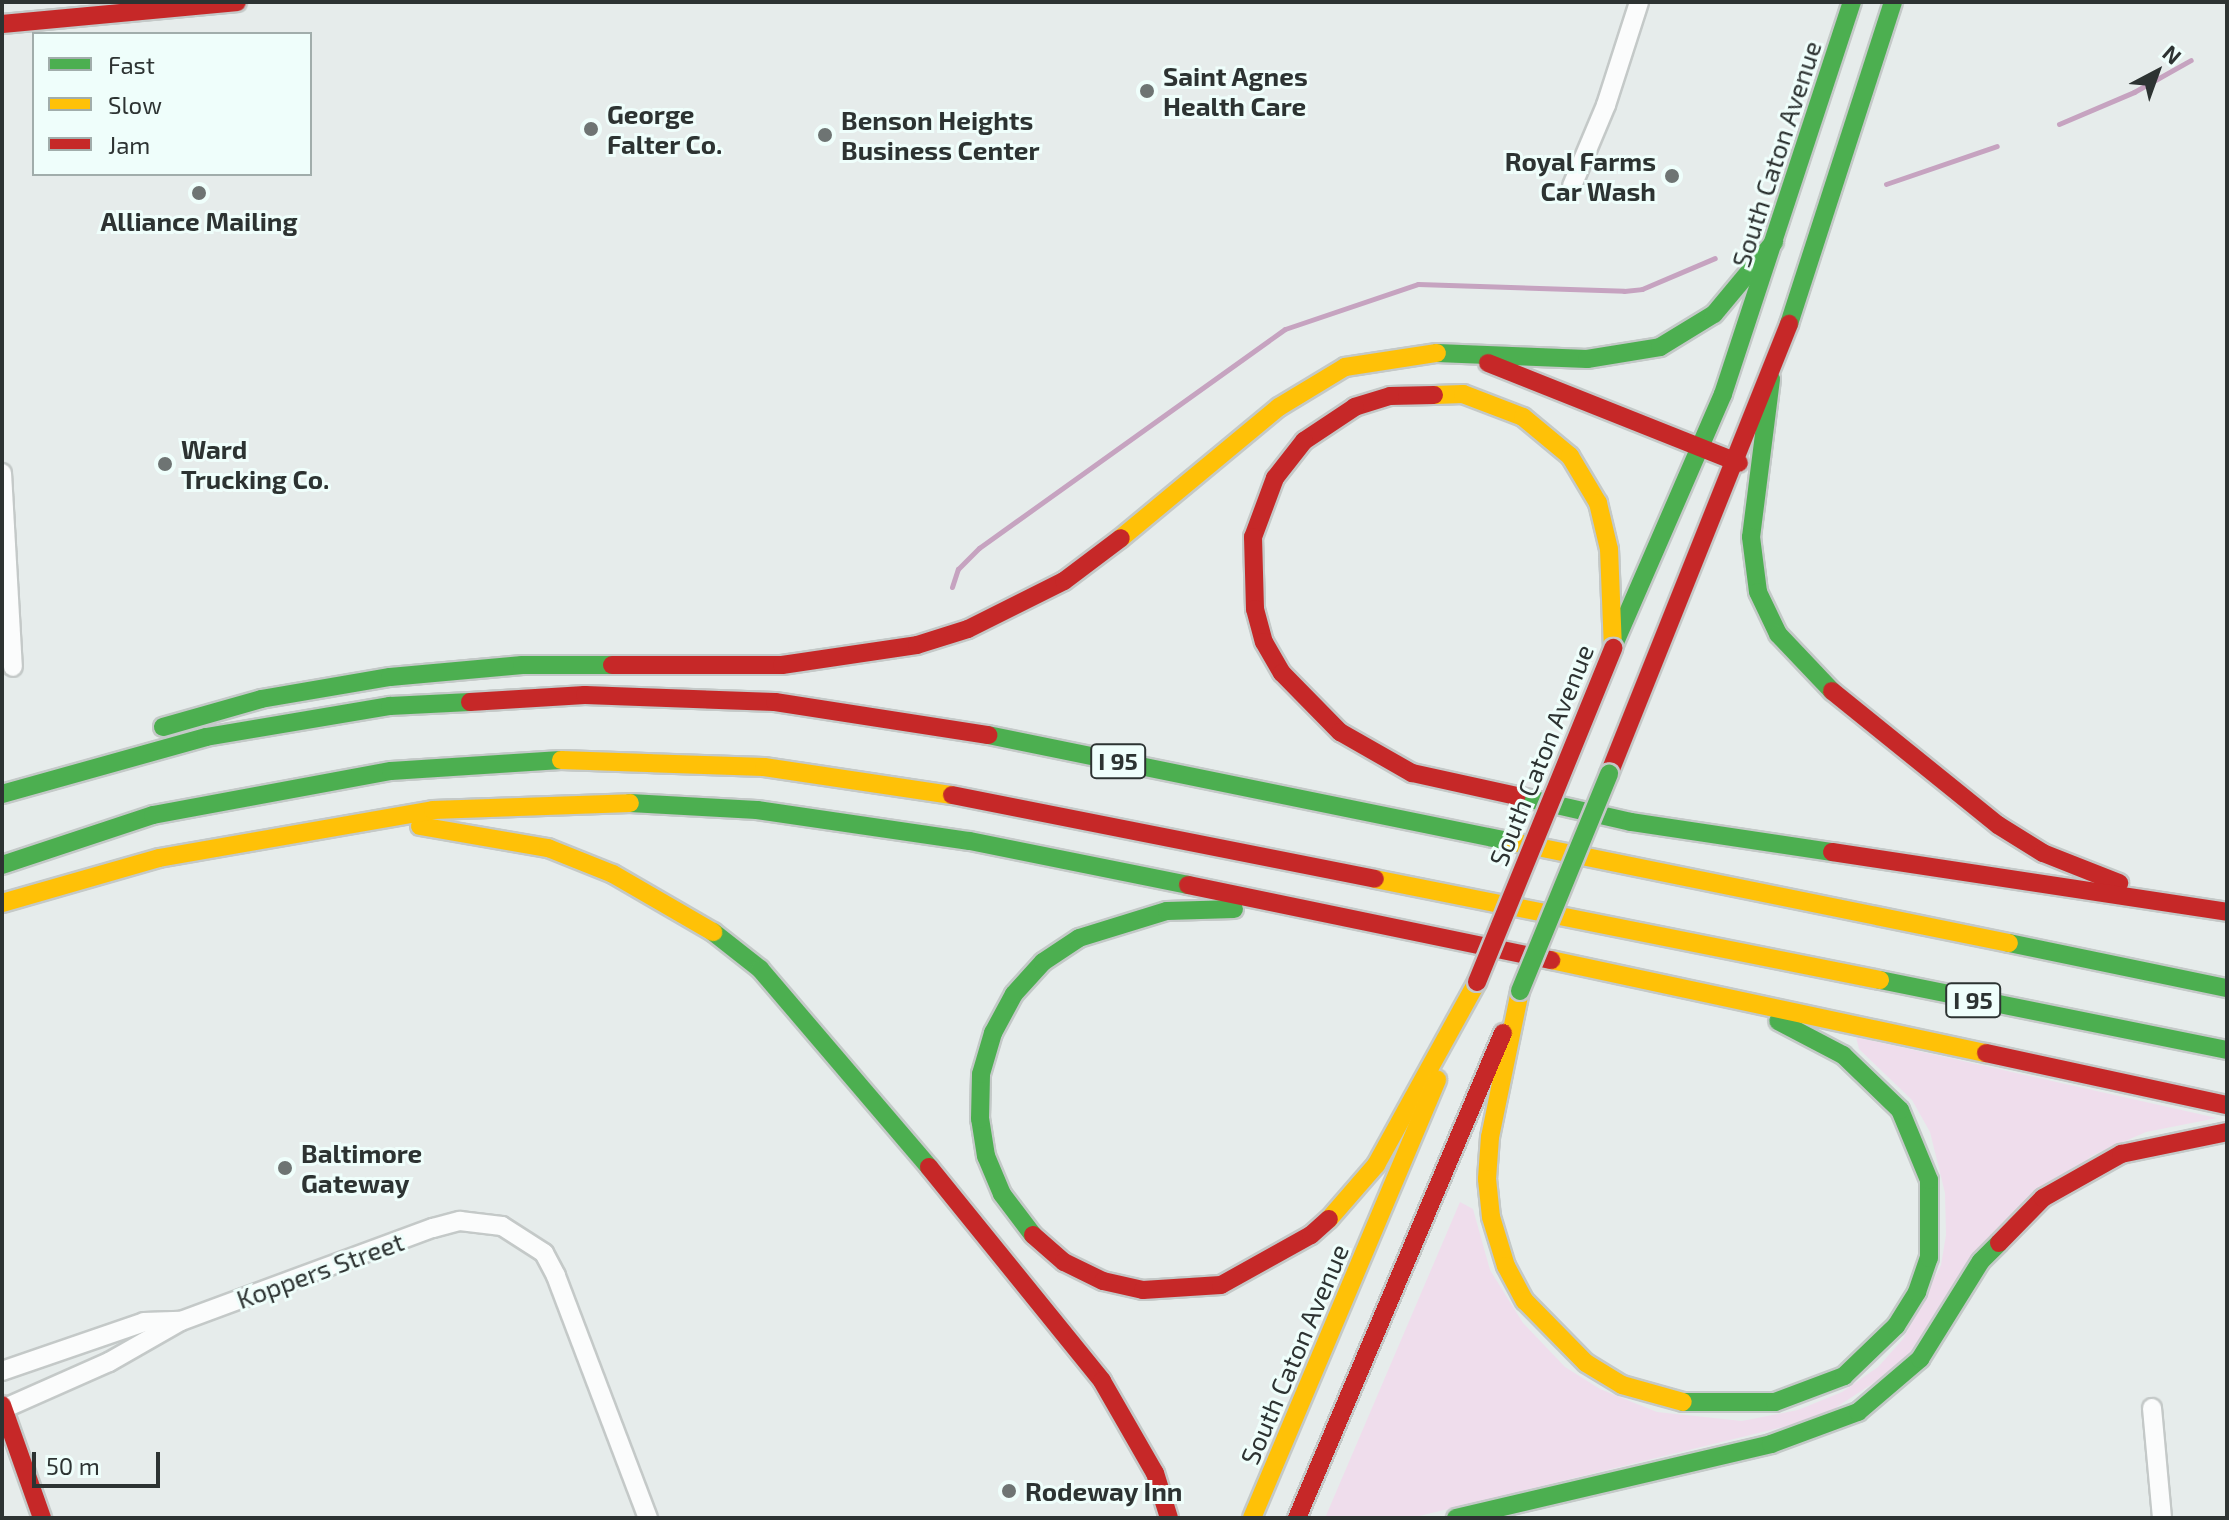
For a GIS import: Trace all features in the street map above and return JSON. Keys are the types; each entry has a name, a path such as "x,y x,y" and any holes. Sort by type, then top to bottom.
{"main road":[{"path":"2,24 237,2"},
{"name":"South Caton Avenue","path":"1252,1518 1613,648 1701,447 1774,242 1852,2"},
{"path":"1297,1518 1739,463 1771,379 1893,2"},
{"path":"2,783 261,699 390,677 535,664 782,665 917,645 968,629 1064,581 1166,504 1311,383 1385,357 1454,352 1587,359 1660,347 1714,314 1774,242"},
{"path":"1454,352 1739,463"},
{"path":"1771,379 1752,563 1767,614 1793,655 1958,796 2043,853 2131,887 2227,910"},
{"path":"1613,648 1609,549 1598,503 1570,456 1523,417 1463,394 1390,396 1355,407 1326,424 1304,441 1275,478 1253,537 1255,609 1264,642 1282,673 1329,723 1372,754 1412,773 1464,789 1661,827 2227,910"},
{"name":"I 95","path":"2,794 206,737 375,708 585,695 775,702 991,735 2227,988"},
{"name":"I 95","path":"2,865 153,815 391,771 582,759 764,767 978,799 2227,1050"},
{"path":"2,903 159,858 273,834 433,810 517,804 757,810 970,841 1665,983 2227,1105"},
{"path":"273,834 409,826 486,834 548,848 613,874 711,930 801,1010 1102,1381 1155,1473 1169,1518"},
{"path":"1331,915 1219,908 1167,911 1122,921 1079,938 1043,962 1014,994 993,1033 981,1074 980,1119 986,1156 1002,1194 1030,1232 1064,1262 1103,1281 1185,1290 1221,1285 1279,1258 1346,1203 1376,1165 1477,982"},
{"path":"1520,991 1490,1137 1487,1179 1491,1217 1506,1266 1525,1301 1566,1345 1622,1385 1694,1405 1775,1402 1844,1376 1896,1326 1917,1292 1929,1258 1929,1180 1900,1110 1843,1055 1768,1017 1665,983"},
{"path":"1456,1518 1771,1444 1858,1412 1920,1359 1981,1261 2043,1198 2121,1154 2227,1132"},
{"path":"3,1407 42,1518"}],"street":[{"path":"1572,186 1606,105 1639,2"},
{"path":"2,473 13,667"},
{"name":"Koppers Street","path":"3,1407 109,1362 181,1321 460,1221 502,1226 544,1253 648,1518"},
{"name":"Koppers Street","path":"2,1371 144,1322 181,1321"},
{"path":"2152,1408 2162,1518"}],"shaded area":[{"path":"1856,1037 2217,1118 2146,1132 2091,1156 1904,1363 1820,1418 1411,1518 1325,1518 1460,1202 1473,1209 1490,1270 1523,1323 1565,1367 1600,1389 1657,1412 1742,1421 1798,1410 1842,1392 1878,1367 1903,1339 1941,1265 1946,1235 1945,1193 1930,1132 1912,1100 1859,1049"}],"waterway":[{"path":"2059,124 2134,92 2191,60"},
{"path":"1886,184 1997,146"},
{"path":"952,587 958,569 979,548 1285,329 1418,284 1624,291 1642,289 1715,258"}],"traffic: fast":[{"path":"1613,647 1723,394 1852,2"},
{"path":"1789,324 1893,2"},
{"path":"1437,353 1587,359 1660,347 1714,314 1774,242"},
{"path":"1771,379 1751,537 1758,592 1778,634 1832,691"},
{"path":"163,727 261,699 390,677 522,665 612,665"},
{"path":"2,794 206,737 390,706 470,702"},
{"path":"988,735 1513,842"},
{"path":"2,865 153,815 391,771 561,760"},
{"path":"1520,991 1609,774"},
{"path":"1517,796 1631,822 1832,852"},
{"path":"630,803 757,810 970,841 1188,885"},
{"path":"1033,1235 1002,1194 986,1156 980,1119 981,1074 993,1033 1014,994 1043,962 1079,938 1167,911 1234,909"},
{"path":"713,932 760,969 929,1167"},
{"path":"2009,943 2227,988"},
{"path":"1880,980 2227,1050"},
{"path":"1683,1402 1775,1402 1844,1376 1896,1326 1917,1292 1929,1258 1929,1180 1900,1110 1843,1055 1778,1021"},
{"path":"1456,1518 1771,1444 1858,1412 1920,1359 1981,1261 1999,1243"}],"traffic: slow":[{"path":"1121,538 1279,407 1345,367 1437,353"},
{"path":"1434,395 1463,394 1523,417 1570,456 1598,503 1609,549 1613,648"},
{"path":"561,760 764,767 952,795"},
{"path":"2,903 159,858 433,810 630,803"},
{"path":"420,826 548,848 613,874 713,932"},
{"path":"1513,842 2009,943"},
{"path":"1375,879 1880,980"},
{"path":"1551,960 1986,1053"},
{"path":"1329,1219 1376,1165 1477,982"},
{"path":"1520,991 1490,1137 1487,1179 1491,1217 1506,1266 1525,1301 1586,1363 1622,1385 1683,1402"},
{"path":"1252,1518 1437,1079"}],"traffic: jam":[{"path":"2,24 237,2"},
{"path":"1609,774 1789,324"},
{"path":"1488,363 1739,463"},
{"path":"1434,395 1390,396 1355,407 1304,441 1275,478 1253,537 1255,609 1264,642 1282,673 1340,732 1412,773 1517,796"},
{"path":"612,665 782,665 917,645 968,629 1064,581 1121,538"},
{"path":"1477,982 1613,648"},
{"path":"1832,691 1998,825 2043,853 2119,883"},
{"path":"470,702 585,695 775,702 988,735"},
{"path":"952,795 1375,879"},
{"path":"1832,852 2227,912"},
{"path":"1188,885 1551,960"},
{"path":"1297,1518 1503,1033"},
{"path":"1986,1053 2227,1105"},
{"path":"1999,1243 2043,1198 2121,1154 2227,1132"},
{"path":"929,1167 1102,1381 1155,1473 1169,1518"},
{"path":"1033,1235 1064,1262 1103,1281 1143,1290 1221,1285 1311,1235 1329,1219"},
{"path":"2,1405 42,1518"}],"place":[{"name":"Saint Agnes Health Care","path":"1147,91"},
{"name":"George Falter Co.","path":"591,129"},
{"name":"Benson Heights Business Center","path":"825,135"},
{"name":"Royal Farms Car Wash","path":"1672,176"},
{"name":"Alliance Mailing","path":"199,193"},
{"name":"Ward Trucking Co.","path":"165,464"},
{"name":"Baltimore Gateway","path":"285,1168"},
{"name":"Rodeway Inn","path":"1009,1491"}]}
